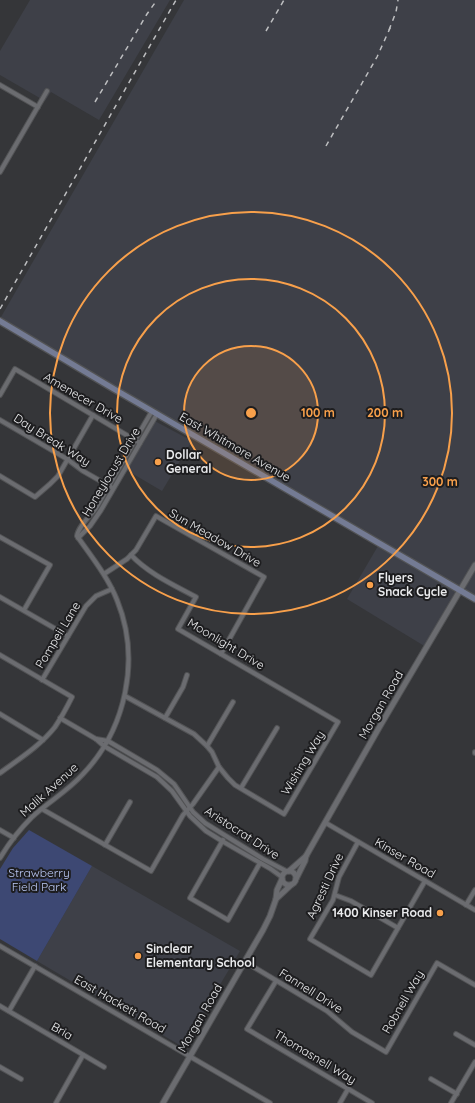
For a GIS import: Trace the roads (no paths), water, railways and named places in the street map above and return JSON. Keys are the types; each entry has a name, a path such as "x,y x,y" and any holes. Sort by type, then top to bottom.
{"main road":[{"name":"East Whitmore Avenue","path":"0,321 475,599"}],"street":[{"path":"0,85 38,107"},
{"path":"0,172 47,91"},
{"name":"Amenecer Drive","path":"0,395 15,370 140,443"},
{"name":"Honeylocust Drive","path":"78,537 78,531 90,516 135,440 155,412"},
{"name":"Honeylocust Drive","path":"78,537 87,530 94,521 114,489 140,443 155,412"},
{"path":"0,476 35,497 58,476 93,415"},
{"name":"Day Break Way","path":"0,420 67,459 83,471 114,489"},
{"name":"Sun Meadow Drive","path":"131,555 139,546 156,516 264,577 221,654"},
{"path":"0,537 50,565 24,610"},
{"name":"Malik Avenue","path":"0,858 14,838 32,817 82,776 98,756 108,741 118,719 124,696 129,667 128,639 122,613 112,588 104,574 78,537"},
{"path":"104,574 122,563 131,555"},
{"name":"Moonlight Drive","path":"131,555 148,570 196,597 178,629 338,722"},
{"name":"Morgan Road","path":"296,879 306,856 380,726 475,565"},
{"name":"Pompeii Lane","path":"42,680 82,611 96,596 112,588"},
{"path":"0,597 68,636"},
{"path":"0,655 72,697 55,726 43,740 32,750 0,773"},
{"path":"164,718 183,687 186,675"},
{"path":"124,696 194,734 212,752 219,767 228,778 241,788 277,728"},
{"path":"207,746 233,702"},
{"path":"0,714 43,740"},
{"name":"Aristocrat Drive","path":"60,718 96,738 108,741 166,777 174,784 193,812 205,823 263,859 288,871"},
{"name":"Wishing Way","path":"241,788 284,814 338,722"},
{"name":"Aristocrat Drive","path":"96,738 104,746 157,777 172,791 190,816 201,827 213,836 271,869 282,878"},
{"path":"42,809 151,871 181,818 219,767"},
{"path":"105,845 130,802"},
{"name":"Kinser Road","path":"326,823 475,910"},
{"path":"0,830 14,838"},
{"path":"225,836 190,898 228,920 260,863"},
{"name":"Agresti Drive","path":"358,842 341,871 335,895 330,906 310,939 371,975 398,928"},
{"name":"Morgan Road","path":"288,871 306,856"},
{"path":"288,871 294,872 296,879 292,884 286,884 282,878 283,873 288,871"},
{"name":"Morgan Road","path":"163,1103 189,1055 270,916 282,878"},
{"path":"335,895 351,901 398,928 425,881"},
{"name":"Morgan Road","path":"276,899 292,884"},
{"path":"466,905 475,890"},
{"name":"East Hackett Road","path":"0,946 270,1103"},
{"name":"Fannell Drive","path":"245,961 327,1011 352,1032 386,1052"},
{"name":"Robnell Way","path":"386,1052 437,963 475,985"},
{"path":"10,1011 35,966"},
{"name":"Thomasnell Way","path":"276,981 247,1029 372,1103"},
{"name":"Bria","path":"0,1006 104,1067"},
{"path":"456,1034 475,1045"},
{"path":"56,1103 83,1055"},
{"path":"451,1103 475,1062"},
{"path":"0,1067 22,1079"},
{"path":"431,1078 457,1094"},
{"path":"340,1103 348,1089"}],"railway":[{"path":"95,102 147,14 157,0"},
{"path":"0,309 176,0"},
{"path":"266,31 284,0"},
{"path":"389,30 396,12 398,0"},
{"path":"326,146 377,57 391,26"}],"place":[{"name":"Dollar General","path":"158,462"},
{"name":"Flyers Snack Cycle","path":"370,585"},
{"name":"1400 Kinser Road","path":"440,913"},
{"name":"Sinclear Elementary School","path":"138,956"}],"park label":[{"name":"Strawberry Field Park","path":"39,880"}]}
